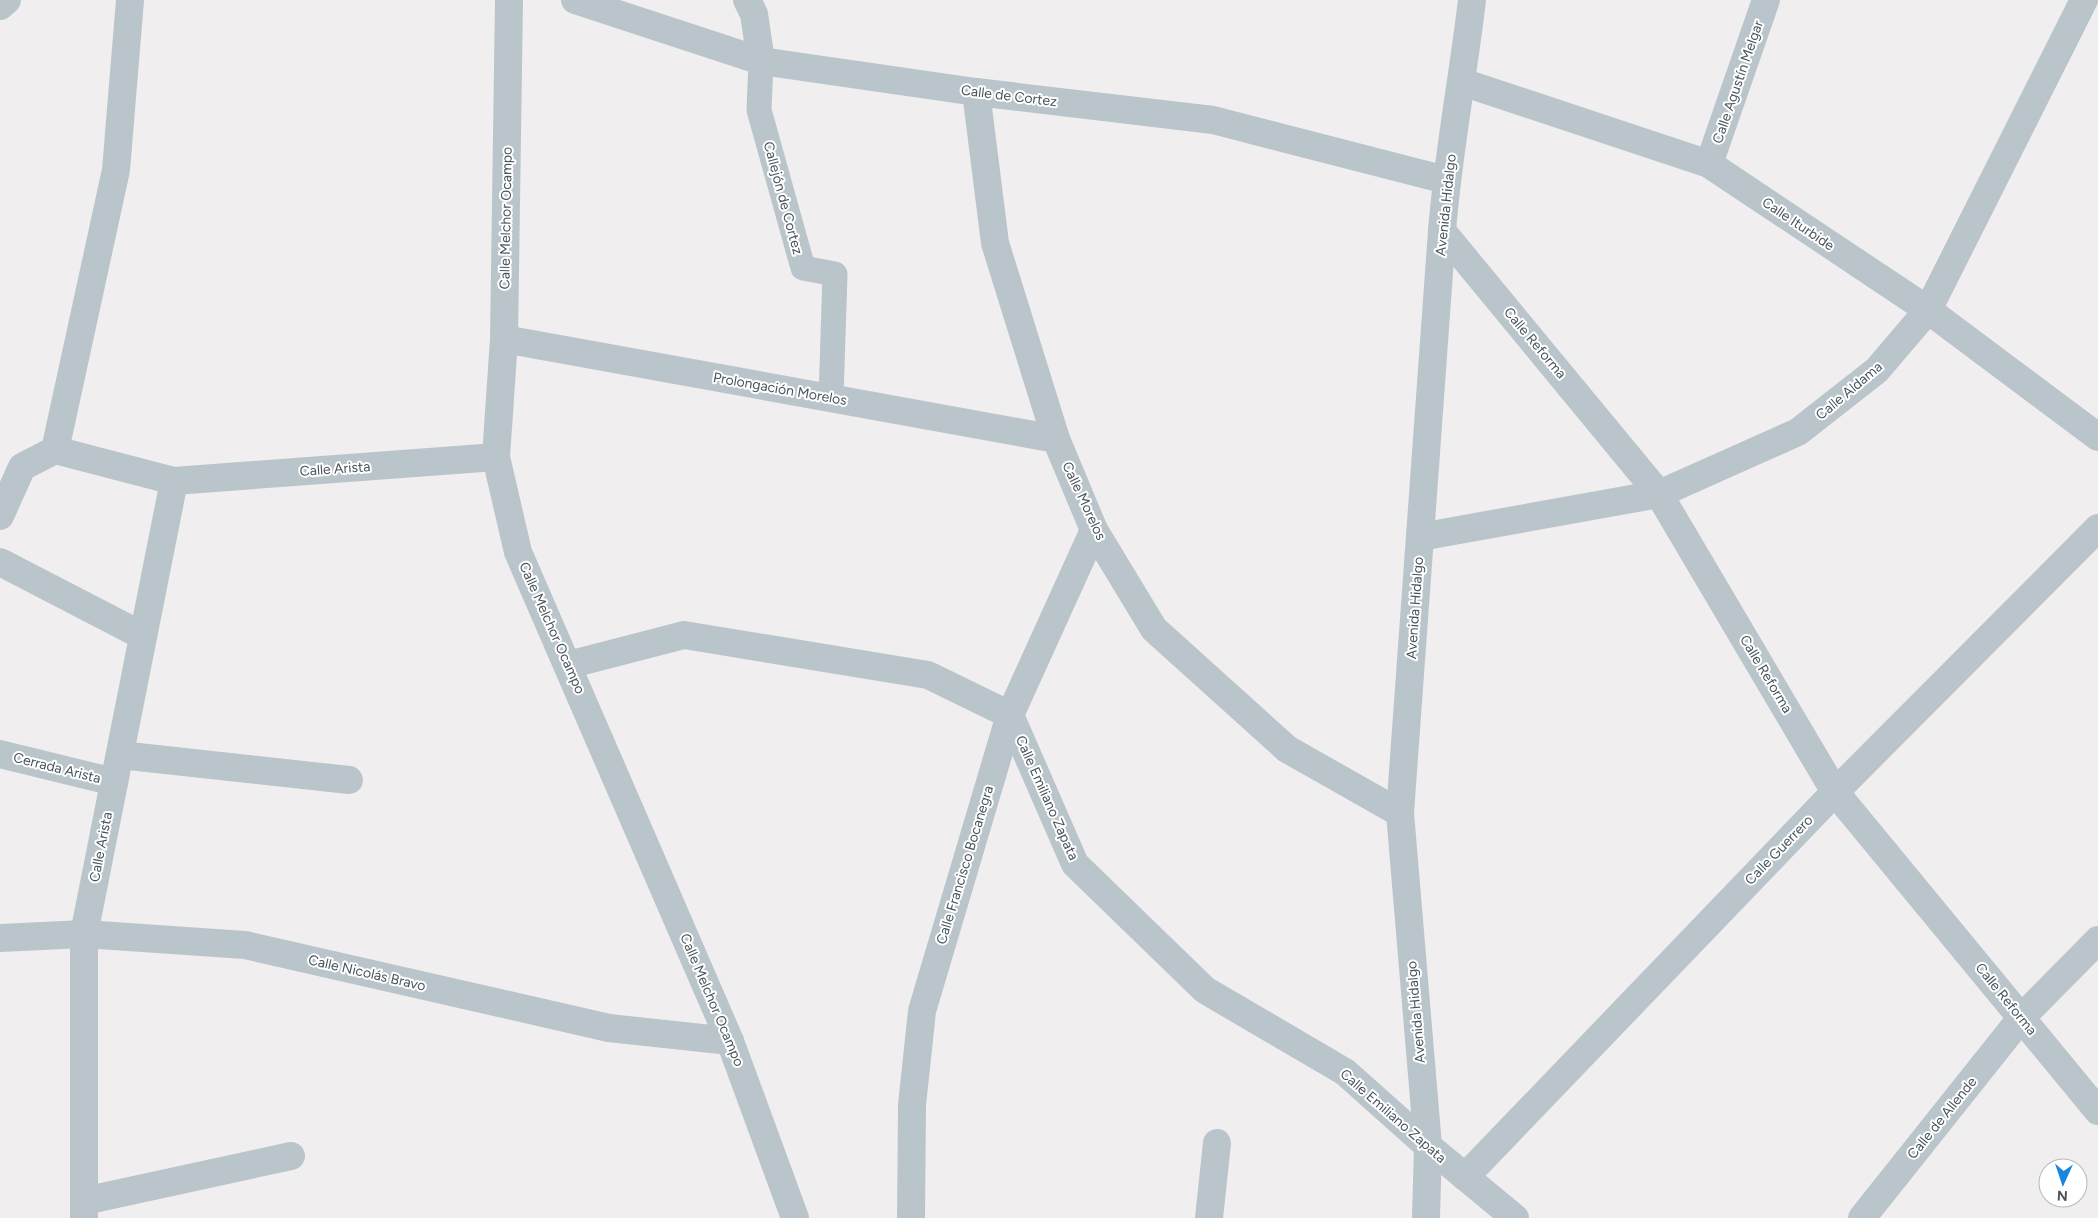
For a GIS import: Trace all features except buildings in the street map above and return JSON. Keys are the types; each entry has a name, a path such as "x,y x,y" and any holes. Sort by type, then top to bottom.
{"street":[{"path":"0,6 8,0"},
{"path":"0,516 22,467 56,450 116,170 130,0"},
{"name":"Calle Melchor Ocampo","path":"509,0 504,339 496,457 518,552 730,1041 795,1218"},
{"name":"Calle de Cortez","path":"575,0 761,61 976,92 1213,120 1446,180"},
{"path":"747,0 754,14 761,61"},
{"name":"Avenida Hidalgo","path":"1426,1218 1428,1146 1400,813 1446,180 1462,82 1472,0"},
{"name":"Calle Agustín Melgar","path":"1709,164 1766,0"},
{"name":"Calle Aldama","path":"1420,537 1659,494 1798,432 1877,370 1928,310 2084,0"},
{"name":"Callejón de Cortez","path":"761,61 759,110 803,268 835,274 831,398"},
{"name":"Calle Iturbide","path":"1462,82 1709,164 1928,310 2098,437"},
{"name":"Calle Morelos","path":"976,92 995,243 1056,439 1094,530 1154,629 1287,749 1400,813"},
{"name":"Calle Reforma","path":"1442,231 1659,494 1835,792 2098,1111"},
{"name":"Prolongación Morelos","path":"504,339 1056,439"},
{"name":"Calle Arista","path":"56,450 174,481 496,457"},
{"name":"Calle Arista","path":"84,1209 84,934 174,481"},
{"name":"Calle Guerrero","path":"1465,1177 1835,792 2098,528"},
{"name":"Calle Francisco Bocanegra","path":"911,1218 912,1105 922,1011 1010,715 1094,530"},
{"path":"0,562 143,636"},
{"path":"568,664 684,635 928,675 1010,715"},
{"name":"Calle Emiliano Zapata","path":"1010,715 1075,864 1205,990 1345,1072 1428,1146 1514,1218"},
{"name":"Cerrada Arista","path":"0,754 114,782"},
{"path":"120,755 349,780"},
{"name":"Calle Nicolás Bravo","path":"0,938 84,934 245,945 608,1028 730,1041"},
{"name":"Calle de Allende","path":"1862,1218 2022,1017 2098,940"},
{"path":"1209,1218 1217,1143"},
{"path":"84,1209 291,1156"}]}
